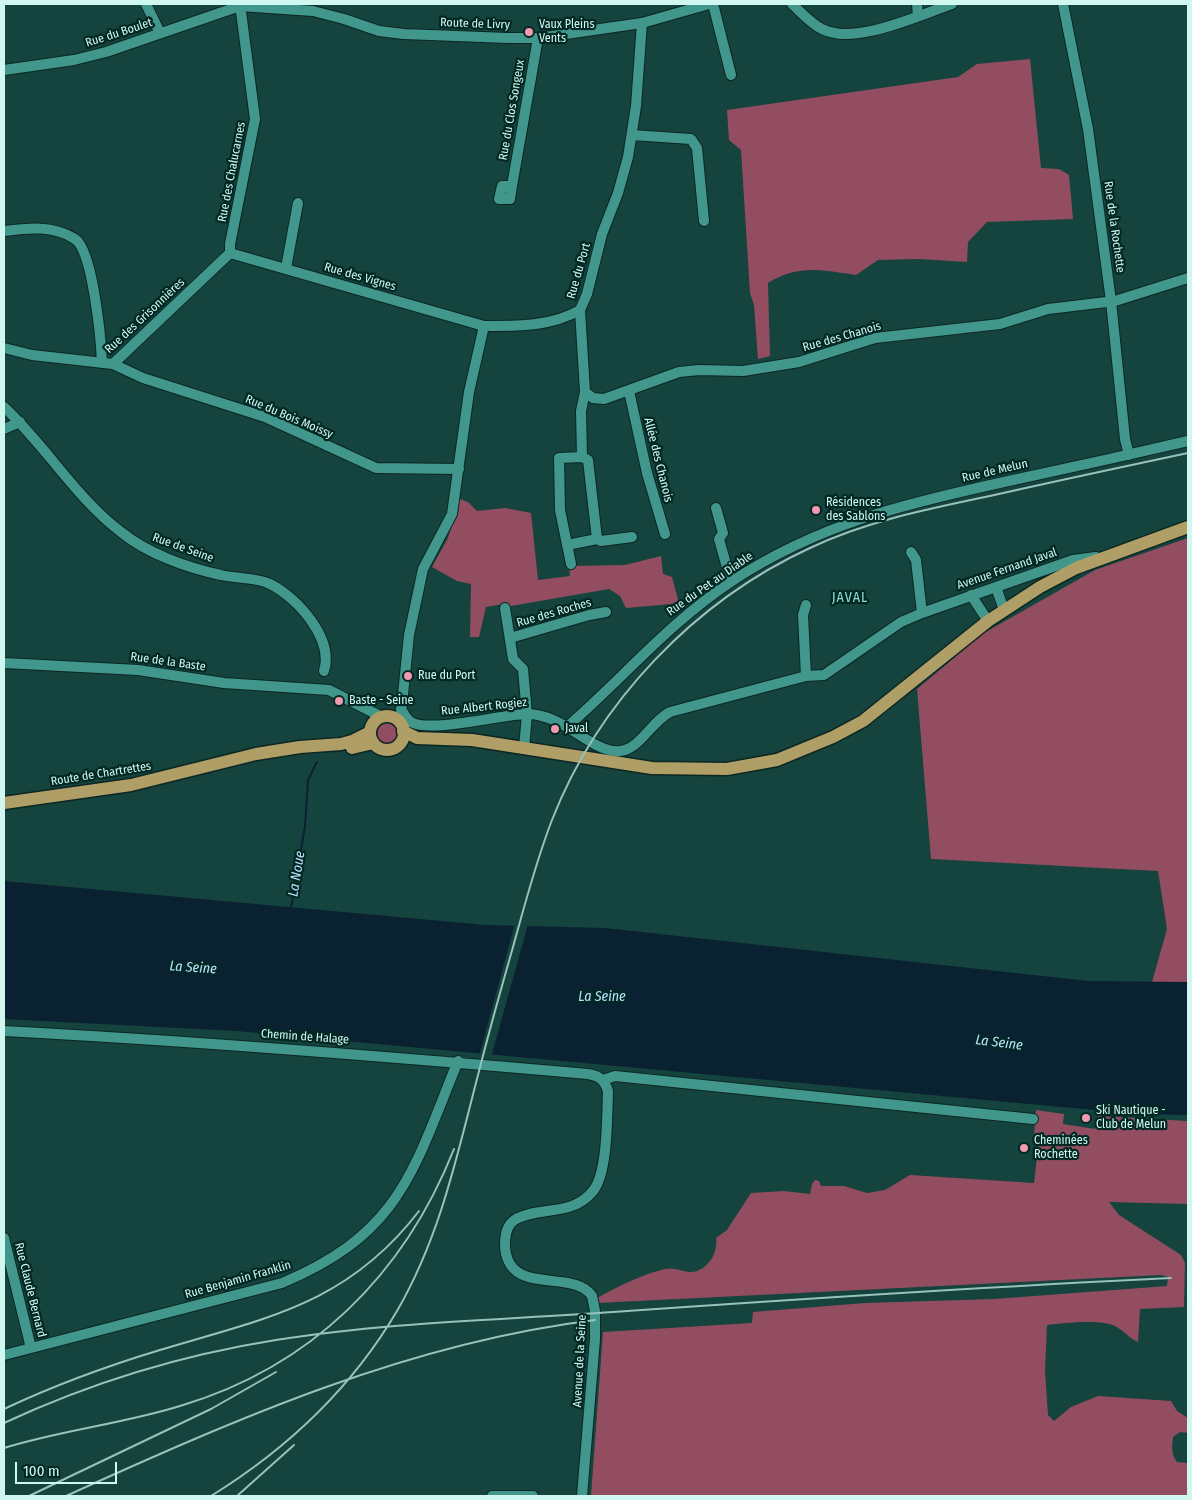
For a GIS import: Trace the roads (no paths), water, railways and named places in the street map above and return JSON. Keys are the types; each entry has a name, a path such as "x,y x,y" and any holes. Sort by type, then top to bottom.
{"main road":[{"path":"490,743 458,747 399,745 385,750 385,721 403,729 413,737 452,738 490,743 524,748 652,768 727,769 777,760 833,737 863,721 988,621 1076,568 1188,527"},
{"name":"Route de Chartrettes","path":"4,802 131,785 202,768 304,753 335,752 385,721"},
{"path":"399,745 403,729"}],"street":[{"path":"146,4 160,33"},
{"name":"Route de Livry","path":"240,5 314,12 344,19 379,31 404,34 538,38 642,23 709,4"},
{"path":"713,4 731,75"},
{"path":"792,4 820,28 842,34 872,31 952,4"},
{"path":"917,4 918,16"},
{"name":"Rue de la Rochette","path":"1063,4 1088,129 1111,301 1125,439 1129,454"},
{"name":"Rue du Boulet","path":"4,70 74,60 106,52 240,5"},
{"name":"Rue des Chalucarnes","path":"230,253 230,244 255,120 240,5"},
{"name":"Rue du Port","path":"484,326 525,326 550,323 580,310 602,234 618,193 632,135 642,23"},
{"name":"Rue du Clos Songeux","path":"512,186 538,38"},
{"path":"632,135 691,139 697,148 704,221"},
{"path":"286,268 298,203"},
{"path":"4,231 50,229 76,240 84,250 100,325 102,362"},
{"name":"Rue des Vignes","path":"230,253 484,326"},
{"name":"Rue des Grisonnières","path":"4,348 32,354 113,364 230,253"},
{"name":"Rue des Chanois","path":"585,392 593,398 604,399 679,372 699,370 743,371 799,362 875,338 1000,324 1048,309 1111,301 1188,278"},
{"path":"580,310 585,392 581,411 582,457"},
{"path":"385,721 409,635 423,569 452,514 469,392 484,326"},
{"name":"Rue du Bois Moissy","path":"113,364 143,378 265,417 376,468 459,469"},
{"name":"Allée des Chanois","path":"629,391 647,473 665,534"},
{"name":"Rue de Seine","path":"4,407 20,422 97,510 125,536 147,549 190,565 221,575 270,584 289,598 314,623 319,632 322,644 326,649 327,662 324,671 329,690"},
{"path":"4,429 20,422"},
{"name":"Rue de Melun","path":"810,536 900,506 1188,441"},
{"path":"571,564 560,510 560,458 582,457 588,460 597,539"},
{"path":"716,508 723,533 719,539 731,582"},
{"name":"Rue du Pet au Diable","path":"568,726 596,702 673,625 731,582 810,536"},
{"path":"567,545 597,539 601,541 632,537"},
{"path":"912,552 916,560 922,612"},
{"name":"Avenue Fernand Javal","path":"788,681 806,676 824,675 901,622 922,612 1073,560 1102,557"},
{"path":"996,586 1004,610"},
{"path":"971,595 988,621"},
{"path":"806,605 803,615 806,676"},
{"name":"Rue des Roches","path":"504,608 513,659 523,669 527,718 524,748"},
{"name":"Rue des Roches","path":"510,638 606,612"},
{"name":"Rue de la Baste","path":"4,663 138,670 224,682 329,690"},
{"name":"Rue Albert Rogiez","path":"329,690 385,721 429,725 527,718 543,715 568,726 603,748 621,751 633,746 659,718 670,712 788,681"},
{"name":"Chemin de Halage","path":"4,1031 179,1040 458,1061 588,1074 598,1076 603,1080"},
{"name":"Rue Benjamin Franklin","path":"4,1355 282,1283 308,1272 344,1251 375,1225 405,1186 419,1158 458,1061"},
{"path":"603,1080 615,1076 1033,1120"},
{"name":"Avenue de la Seine","path":"582,1496 595,1339 595,1311 592,1296 581,1286 530,1277 517,1272 508,1259 505,1244 508,1230 516,1219 572,1206 594,1191 600,1177 603,1160 608,1091 603,1080"},
{"name":"Rue Claude Bernard","path":"4,1238 31,1348"},
{"path":"492,1496 533,1496"}],"water":[{"name":"La Seine","path":"4,881 485,925 605,928 1088,981 1188,982 1188,1115 1138,1114 236,1031 4,1019"}],"waterway":[{"name":"La Noue","path":"291,908 305,826 308,780 317,762"}],"railway":[{"path":"211,1496 266,1458 315,1415 338,1391 379,1339 412,1283 425,1254 446,1196 526,899 552,820 572,777 596,735 624,696 655,660 690,626 728,596 768,570 810,548 853,530 921,511 1188,453"},
{"path":"4,1448 180,1406 227,1389 271,1367 311,1341 347,1310 380,1275 409,1237 433,1195 454,1149"},
{"path":"4,1409 101,1369 235,1328 302,1304 333,1288 363,1268 392,1243 419,1211"},
{"path":"4,1423 69,1395 171,1362 241,1346 318,1334 444,1322 1171,1278"},
{"path":"66,1496 194,1439 324,1388 390,1365 457,1346 526,1331 595,1320"},
{"path":"29,1496 211,1409 276,1372"},
{"path":"237,1496 294,1445"}],"place":[{"name":"Vaux Pleins Vents","path":"529,32"},
{"name":"Résidences des Sablons","path":"816,510"},
{"name":"Rue du Port","path":"408,676"},
{"name":"Baste - Seine","path":"339,701"},
{"name":"Javal","path":"555,729"},
{"name":"Ski Nautique - Club de Melun","path":"1086,1118"},
{"name":"Cheminées Rochette","path":"1024,1148"}],"district":[{"name":"JAVAL","path":"850,598"}]}
